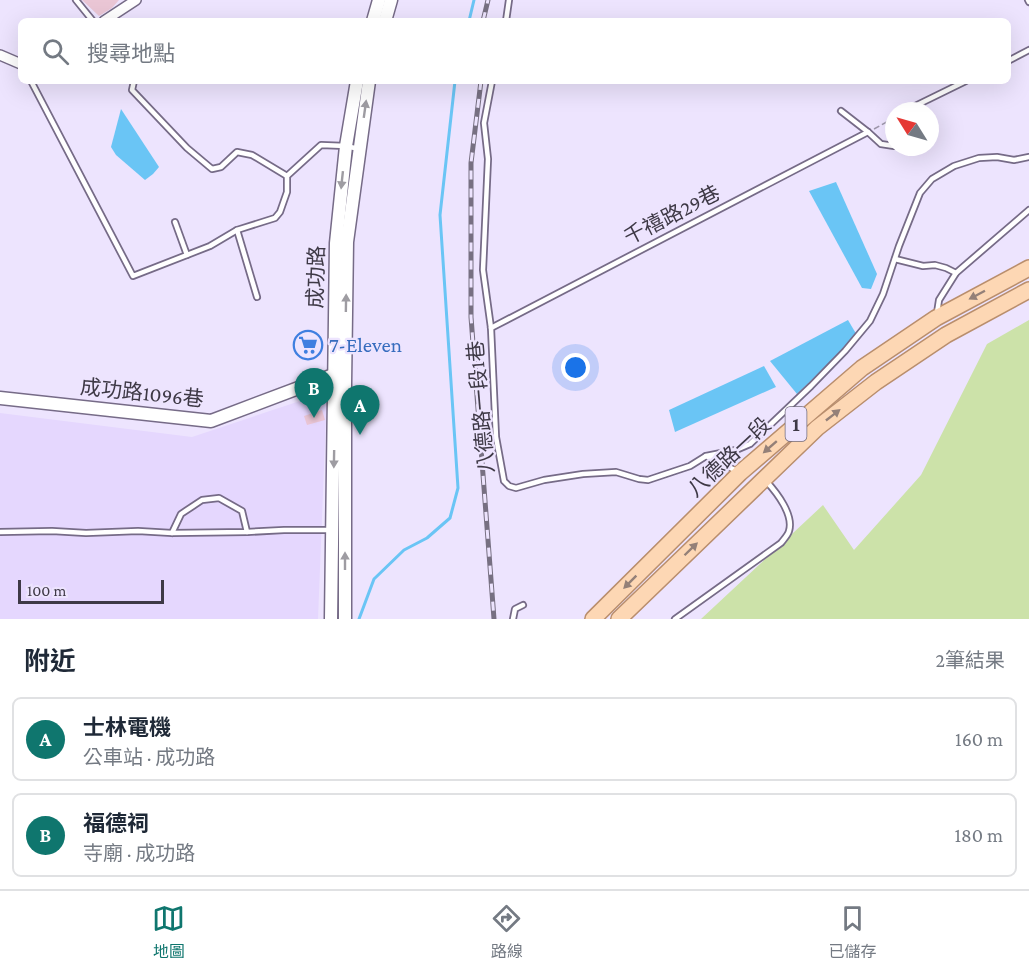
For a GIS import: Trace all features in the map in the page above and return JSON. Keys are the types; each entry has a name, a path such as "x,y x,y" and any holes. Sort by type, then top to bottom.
{"main road":[{"name":"八德路一段","path":"593,619 744,474 862,368 936,318 1029,268"},
{"name":"八德路一段","path":"619,619 760,478 817,428 876,382 946,334 1029,290"}],"street":[{"path":"109,18 136,0"},
{"path":"374,18 379,0"},
{"path":"386,18 391,0"},
{"path":"0,55 18,63"},
{"name":"成功路","path":"345,619 339,530 336,243 346,146 356,84"},
{"name":"成功路","path":"339,374 347,242 369,84"},
{"name":"成功路1096巷","path":"0,398 211,421 339,374"},
{"name":"成功路","path":"331,619 339,530"}],"lane":[{"path":"76,0 91,18"},
{"path":"506,18 508,0"},
{"path":"1011,59 1029,50"},
{"path":"33,84 133,276 210,246 237,230 275,218 280,212 286,192 287,176 321,145 359,149"},
{"path":"133,84 132,90 187,148 212,169 221,166 237,152 252,155 287,176"},
{"name":"八德路一段1巷","path":"491,84 484,123 488,159 483,270 490,328 496,437 504,481 516,488 544,480 616,472 648,480 690,466 706,456"},
{"path":"923,102 960,84"},
{"path":"841,111 874,139 885,145"},
{"name":"千禧路29巷","path":"490,328 868,132"},
{"path":"706,456 736,450 750,444 811,386 870,321 883,294 920,193 932,179 954,166 979,158 997,157 1014,160 1029,157"},
{"path":"946,334 936,318 939,300 956,273 1029,210"},
{"path":"176,222 188,255"},
{"path":"237,230 257,297"},
{"path":"895,259 923,266 935,265 956,273"},
{"path":"706,456 744,474"},
{"path":"675,619 781,543 789,533 789,516 776,492 760,478"},
{"path":"172,533 181,514 202,500 219,498 242,511 247,532"},
{"path":"0,532 138,531 172,533 339,530"},
{"path":"513,619 515,609 523,605"}],"path":[{"path":"868,132 885,122"}],"shaded area":[{"path":"327,392 318,619 0,619 0,413 192,437"}],"green space":[{"path":"1029,320 1029,619 701,619 823,505 854,550 921,475 987,344"}],"water":[{"path":"121,109 159,167 145,180 116,155 111,147"},
{"path":"836,182 877,274 871,289 862,288 809,191"},
{"path":"848,320 858,337 797,394 770,361"},
{"path":"764,366 776,387 675,432 669,410"}],"building":[{"path":"82,0 119,0 112,8 99,16"},
{"path":"322,410 325,420 307,425 304,416"}],"waterway":[{"path":"470,18 474,0"},
{"path":"359,619 374,579 404,550 427,538 450,518 458,488 440,215 455,84"}],"railway":[{"path":"484,18 488,0"},
{"path":"481,84 471,163 471,317 494,619"}],"place":[{"name":"7-Eleven","path":"308,345"},
{"name":"福德祠","path":"314,418"},
{"name":"士林電機","path":"360,435"}]}
